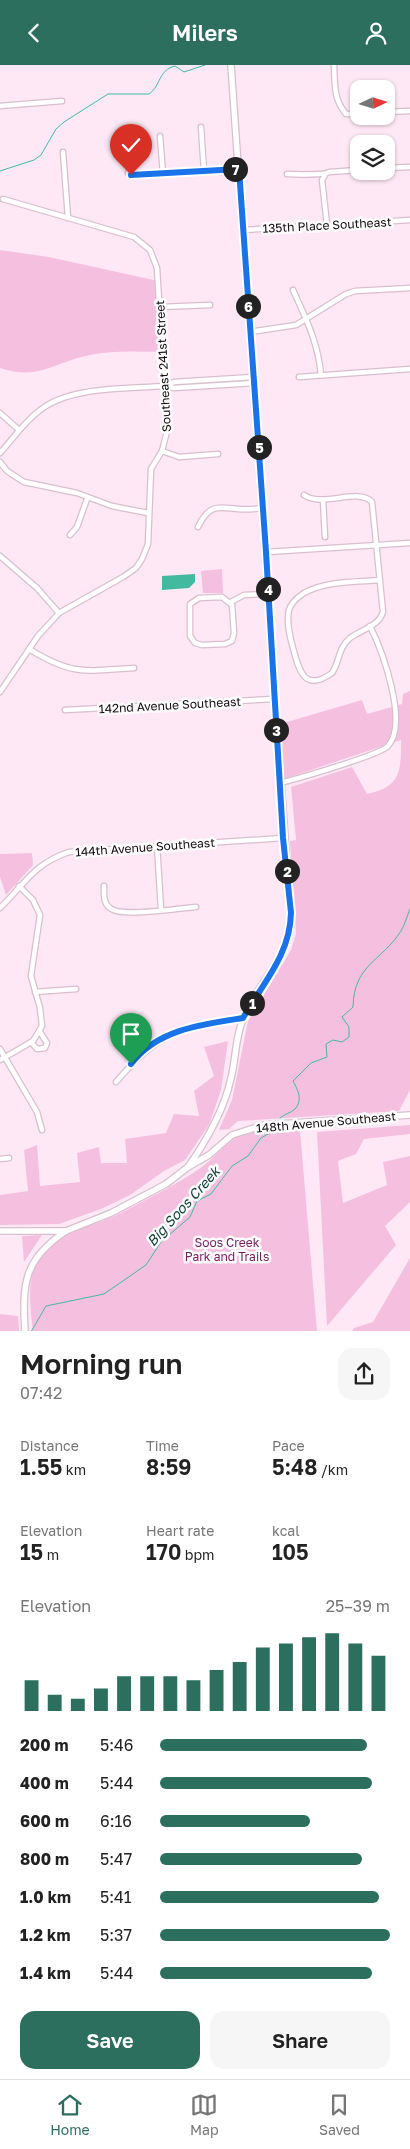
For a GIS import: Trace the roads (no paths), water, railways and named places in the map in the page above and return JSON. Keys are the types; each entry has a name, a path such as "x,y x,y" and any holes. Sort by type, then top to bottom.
{"main road":[{"path":"188,1167 208,1136 223,1106 231,1080 243,1018 280,960 288,939 291,913 283,838 266,552 231,65"},
{"name":"148th Avenue Southeast","path":"0,1231 66,1231 128,1205 166,1184 188,1167 209,1155 232,1135 264,1125 410,1115"},
{"path":"25,1331 25,1294 31,1266 42,1249 66,1231"}],"street":[{"path":"334,65 334,90 344,112 350,113"},
{"path":"0,106 62,101"},
{"path":"395,112 410,111"},
{"path":"201,127 204,171"},
{"path":"160,136 163,174"},
{"path":"0,194 1,200 68,218 63,152"},
{"path":"395,168 410,167"},
{"path":"128,173 134,176 239,169"},
{"path":"327,225 322,180 329,172 350,171"},
{"path":"287,174 310,173 325,175"},
{"name":"Southeast 241st Street","path":"59,613 136,568 146,550 151,469 162,451 167,431 157,268 150,250 134,237 68,218"},
{"name":"135th Place Southeast","path":"243,230 410,220"},
{"path":"250,332 286,328 306,319 346,294 355,291 410,287"},
{"path":"293,290 319,351 321,375"},
{"path":"160,307 210,305"},
{"path":"299,377 410,369"},
{"path":"0,453 39,410 62,398 100,391 165,386 174,382 254,380"},
{"path":"0,413 19,430"},
{"path":"162,451 179,457 218,454"},
{"path":"0,462 7,471 24,482 77,493 88,499 126,510 148,513"},
{"path":"304,495 315,500 362,497 370,500 372,506 375,545 380,580 383,612 378,621 343,645 332,673 318,680 307,678 297,667 290,639 288,617 292,605 302,594 320,587 380,580"},
{"path":"70,535 77,527 88,499"},
{"path":"323,500 325,537"},
{"path":"198,527 206,514 216,507 240,510 263,508"},
{"path":"266,552 410,543"},
{"path":"0,556 37,588 59,613 30,649 0,692"},
{"path":"231,602 244,595 268,594"},
{"path":"222,597 231,602 234,633 232,641 225,644 202,645 195,643 190,636 189,608 192,601 199,598 222,597"},
{"path":"280,783 382,751 389,745 396,708 395,697 385,670 382,651 370,626"},
{"path":"30,649 52,663 77,671 134,668"},
{"name":"142nd Avenue Southeast","path":"65,710 274,699"},
{"name":"144th Avenue Southeast","path":"0,908 29,874 43,864 69,852 283,838"},
{"path":"157,845 161,909"},
{"path":"2,1059 32,1042 40,1032 42,1018 31,968 41,924 40,915 33,900 19,886"},
{"path":"104,886 106,903 115,911 129,912 196,907"},
{"path":"35,992 76,989"},
{"path":"116,1082 134,1060 163,1038 178,1030 243,1018"},
{"path":"32,1042 37,1049 45,1048 47,1043 40,1032"},
{"path":"0,1049 2,1059 37,1112 42,1130"},
{"path":"0,1159 9,1158"}],"waterway":[{"path":"0,171 34,160 41,155 56,129 108,94 149,94 169,68 175,66 184,72 205,65"},
{"name":"Big Soos Creek","path":"280,1118 292,1112 299,1102 298,1091 293,1081 311,1063 327,1057 326,1044 333,1040 342,1042 349,1037 349,1027 342,1017 353,1007 358,981 370,964 394,941 401,931 410,909"},
{"name":"Big Soos Creek","path":"32,1331 46,1306 104,1294 146,1265 161,1242 190,1217 197,1201 211,1194 232,1166 248,1156 261,1138 275,1130"}],"park label":[{"name":"Soos Creek Park and Trails","path":"227,1249"}]}
